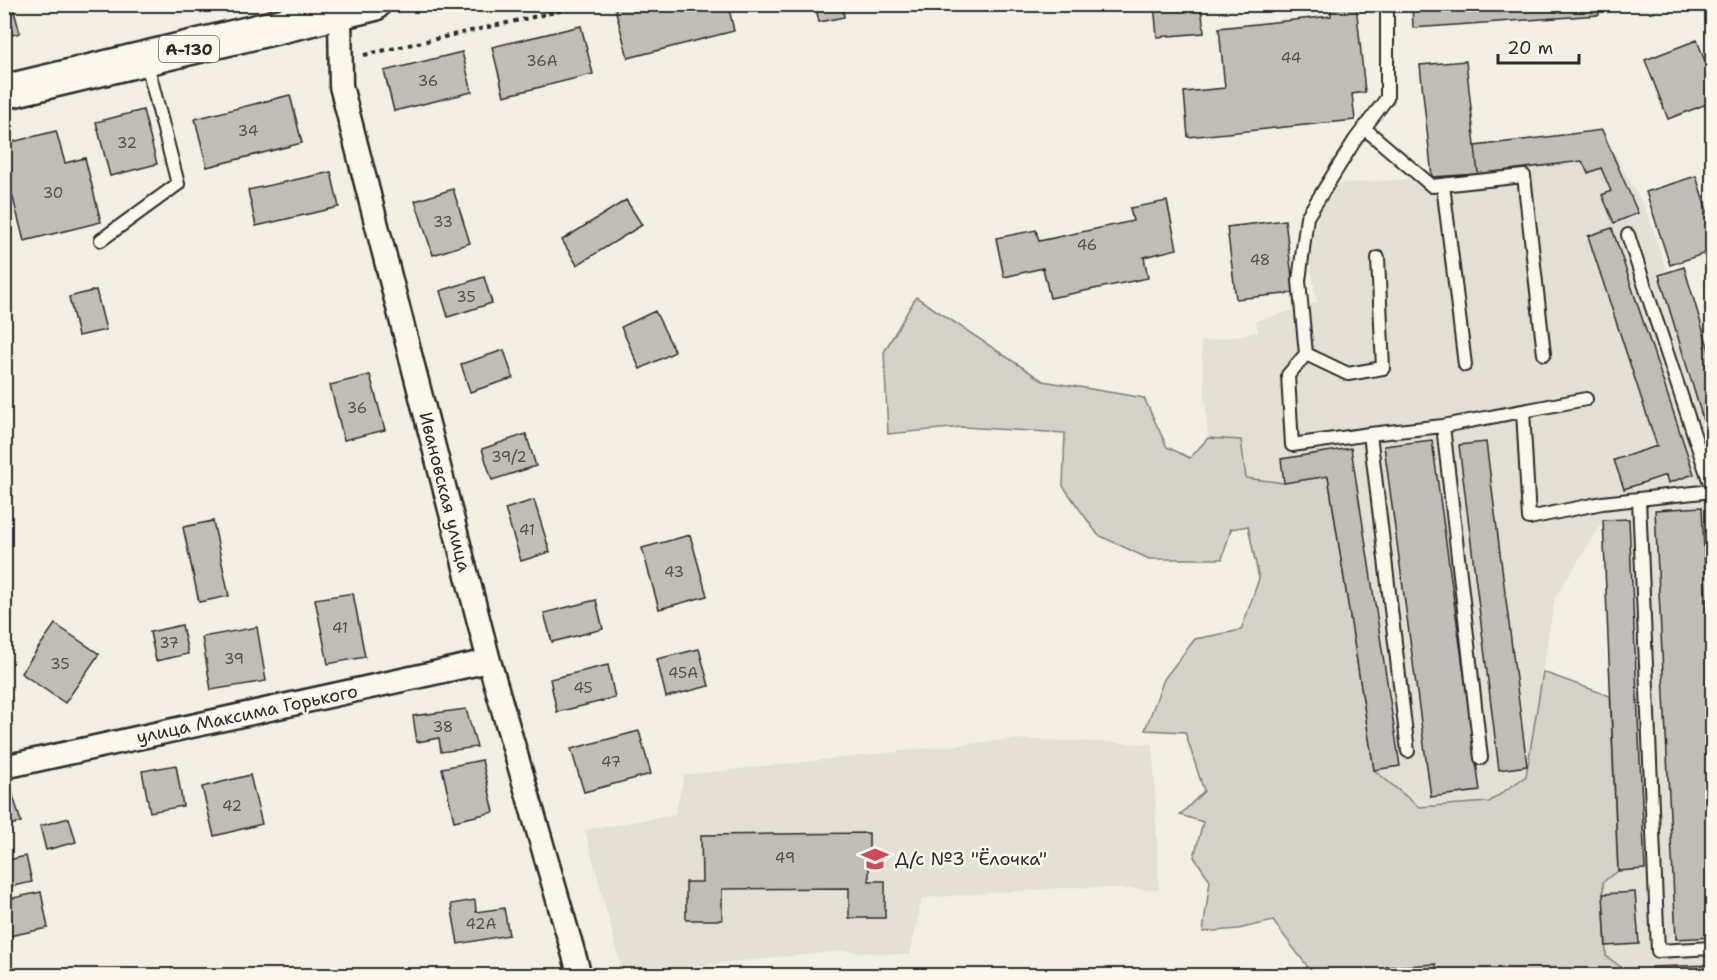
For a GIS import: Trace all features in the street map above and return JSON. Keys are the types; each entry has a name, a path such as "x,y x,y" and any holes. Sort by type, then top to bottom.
{"main road":[{"name":"А-130","path":"4,92 146,59 339,8 373,4"}],"street":[{"name":"Ивановская улица","path":"339,8 341,86 489,661 580,975"},
{"name":"улица Максима Горького","path":"4,767 489,661"}],"lane":[{"path":"1387,4 1387,98 1355,140 1307,217 1299,280 1306,354 1288,375 1293,445 1443,426 1586,399"},
{"path":"101,240 178,184 146,59"},
{"path":"1364,128 1432,186 1524,176 1544,354"},
{"path":"1443,185 1465,365"},
{"path":"1523,411 1529,518 1602,503 1713,490 1628,235"},
{"path":"1306,354 1348,374 1383,368 1378,258"},
{"path":"1443,426 1481,758"},
{"path":"1370,434 1408,751"},
{"path":"1639,499 1658,951 1713,948"}],"path":[{"path":"340,60 591,4"}],"shaded area":[{"path":"1602,130 1649,216 1667,272 1684,267 1712,360 1712,975 1632,975 1606,956 1603,882 1618,870 1603,522 1555,597 1526,776 1489,802 1419,807 1374,770 1329,477 1284,483 1246,478 1240,440 1208,438 1201,342 1258,332 1256,321 1317,303 1309,257 1325,185 1478,174 1475,146"},
{"path":"916,297 1043,381 1144,398 1167,447 1190,458 1208,438 1241,440 1246,478 1284,483 1328,476 1374,770 1419,807 1489,802 1526,776 1543,672 1610,696 1618,871 1603,882 1606,956 1632,975 1284,975 1308,967 1273,921 1238,929 1203,932 1210,880 1194,857 1203,822 1180,815 1204,791 1185,732 1145,730 1164,679 1195,639 1241,630 1259,579 1248,526 1231,529 1222,559 1149,559 1098,535 1063,486 1065,433 962,427 888,434 884,352"},
{"name":"Д/с №3 \"Ёлочка\"","path":"1014,739 1153,744 1159,890 1075,887 922,898 910,955 844,951 623,973 585,830 675,815 684,775"}],"building":[{"path":"4,4 12,4 20,33 4,37"},
{"path":"628,4 728,4 734,31 628,58 615,8"},
{"path":"815,4 842,4 844,17 819,22"},
{"path":"1154,4 1201,4 1204,33 1157,37"},
{"path":"1330,4 1356,4 1365,92 1352,94 1355,120 1188,137 1184,92 1225,88 1219,28 1331,16"},
{"path":"1412,4 1598,4 1599,15 1413,28"},
{"path":"581,26 593,74 504,96 492,47"},
{"path":"1697,40 1712,80 1712,102 1668,119 1645,60"},
{"path":"462,52 472,92 394,111 384,71"},
{"path":"1466,61 1478,174 1432,177 1420,65"},
{"path":"290,95 302,143 207,167 195,119"},
{"path":"143,110 157,164 110,176 96,122"},
{"path":"1602,130 1638,213 1614,223 1602,195 1611,191 1601,168 1588,173 1582,161 1478,174 1475,146"},
{"path":"56,131 65,163 85,158 101,222 24,241 4,163 4,144"},
{"path":"331,172 339,207 256,226 248,190"},
{"path":"1696,176 1712,227 1712,251 1670,265 1646,192"},
{"path":"453,189 470,243 433,255 415,201"},
{"path":"626,200 642,225 577,265 562,240"},
{"path":"1167,201 1177,249 1144,257 1148,278 1050,298 1043,268 1004,277 996,238 1036,230 1039,241 1133,221 1130,208"},
{"path":"1285,220 1294,293 1236,299 1227,227"},
{"path":"1612,228 1694,474 1668,483 1666,475 1624,489 1614,460 1657,446 1588,236"},
{"path":"1684,267 1712,360 1712,449 1659,275"},
{"path":"484,277 492,303 448,317 440,291"},
{"path":"96,290 106,330 78,336 69,297"},
{"path":"655,311 675,352 640,369 621,327"},
{"path":"504,350 513,378 470,392 461,364"},
{"path":"370,375 385,430 344,440 330,385"},
{"path":"526,434 536,466 492,480 482,449"},
{"path":"1432,440 1480,791 1431,797 1384,446"},
{"path":"1486,442 1527,766 1499,770 1459,445"},
{"path":"1351,448 1400,766 1374,770 1328,476 1284,483 1281,459"},
{"path":"534,500 550,552 521,561 505,509"},
{"path":"1702,507 1712,725 1712,937 1676,939 1655,510"},
{"path":"1629,519 1645,869 1618,871 1603,520"},
{"path":"213,521 229,596 199,602 183,527"},
{"path":"690,535 707,596 659,609 642,548"},
{"path":"353,593 365,657 328,664 315,599"},
{"path":"596,600 603,629 552,642 544,613"},
{"path":"55,624 99,654 65,703 21,673"},
{"path":"182,625 188,654 156,661 150,632"},
{"path":"257,627 266,681 211,690 202,637"},
{"path":"699,649 709,686 666,697 657,659"},
{"path":"608,665 615,698 557,712 550,679"},
{"path":"466,709 477,747 441,752 439,738 417,742 413,716"},
{"path":"639,731 651,774 584,792 571,749"},
{"path":"482,760 494,812 454,821 442,768"},
{"path":"176,765 183,806 150,812 142,771"},
{"path":"250,775 262,824 214,836 202,787"},
{"path":"8,779 21,822 4,827 4,780"},
{"path":"69,818 76,842 46,850 40,826"},
{"path":"869,833 869,881 885,881 885,918 849,918 849,888 722,889 722,920 686,920 686,882 702,882 701,835"},
{"path":"26,856 32,882 4,888 4,861"},
{"path":"41,892 48,928 4,937 4,900"},
{"path":"1635,892 1639,944 1606,946 1603,894"},
{"path":"475,900 476,912 504,908 509,935 458,944 451,904"},
{"path":"1436,964 1437,976 1387,976 1386,967"},
{"path":"1712,965 1712,976 1652,976 1652,967"},
{"path":"701,970 702,976 677,976"}],"place":[{"name":"Д/с №3 \"Ёлочка\"","path":"875,859"}]}
